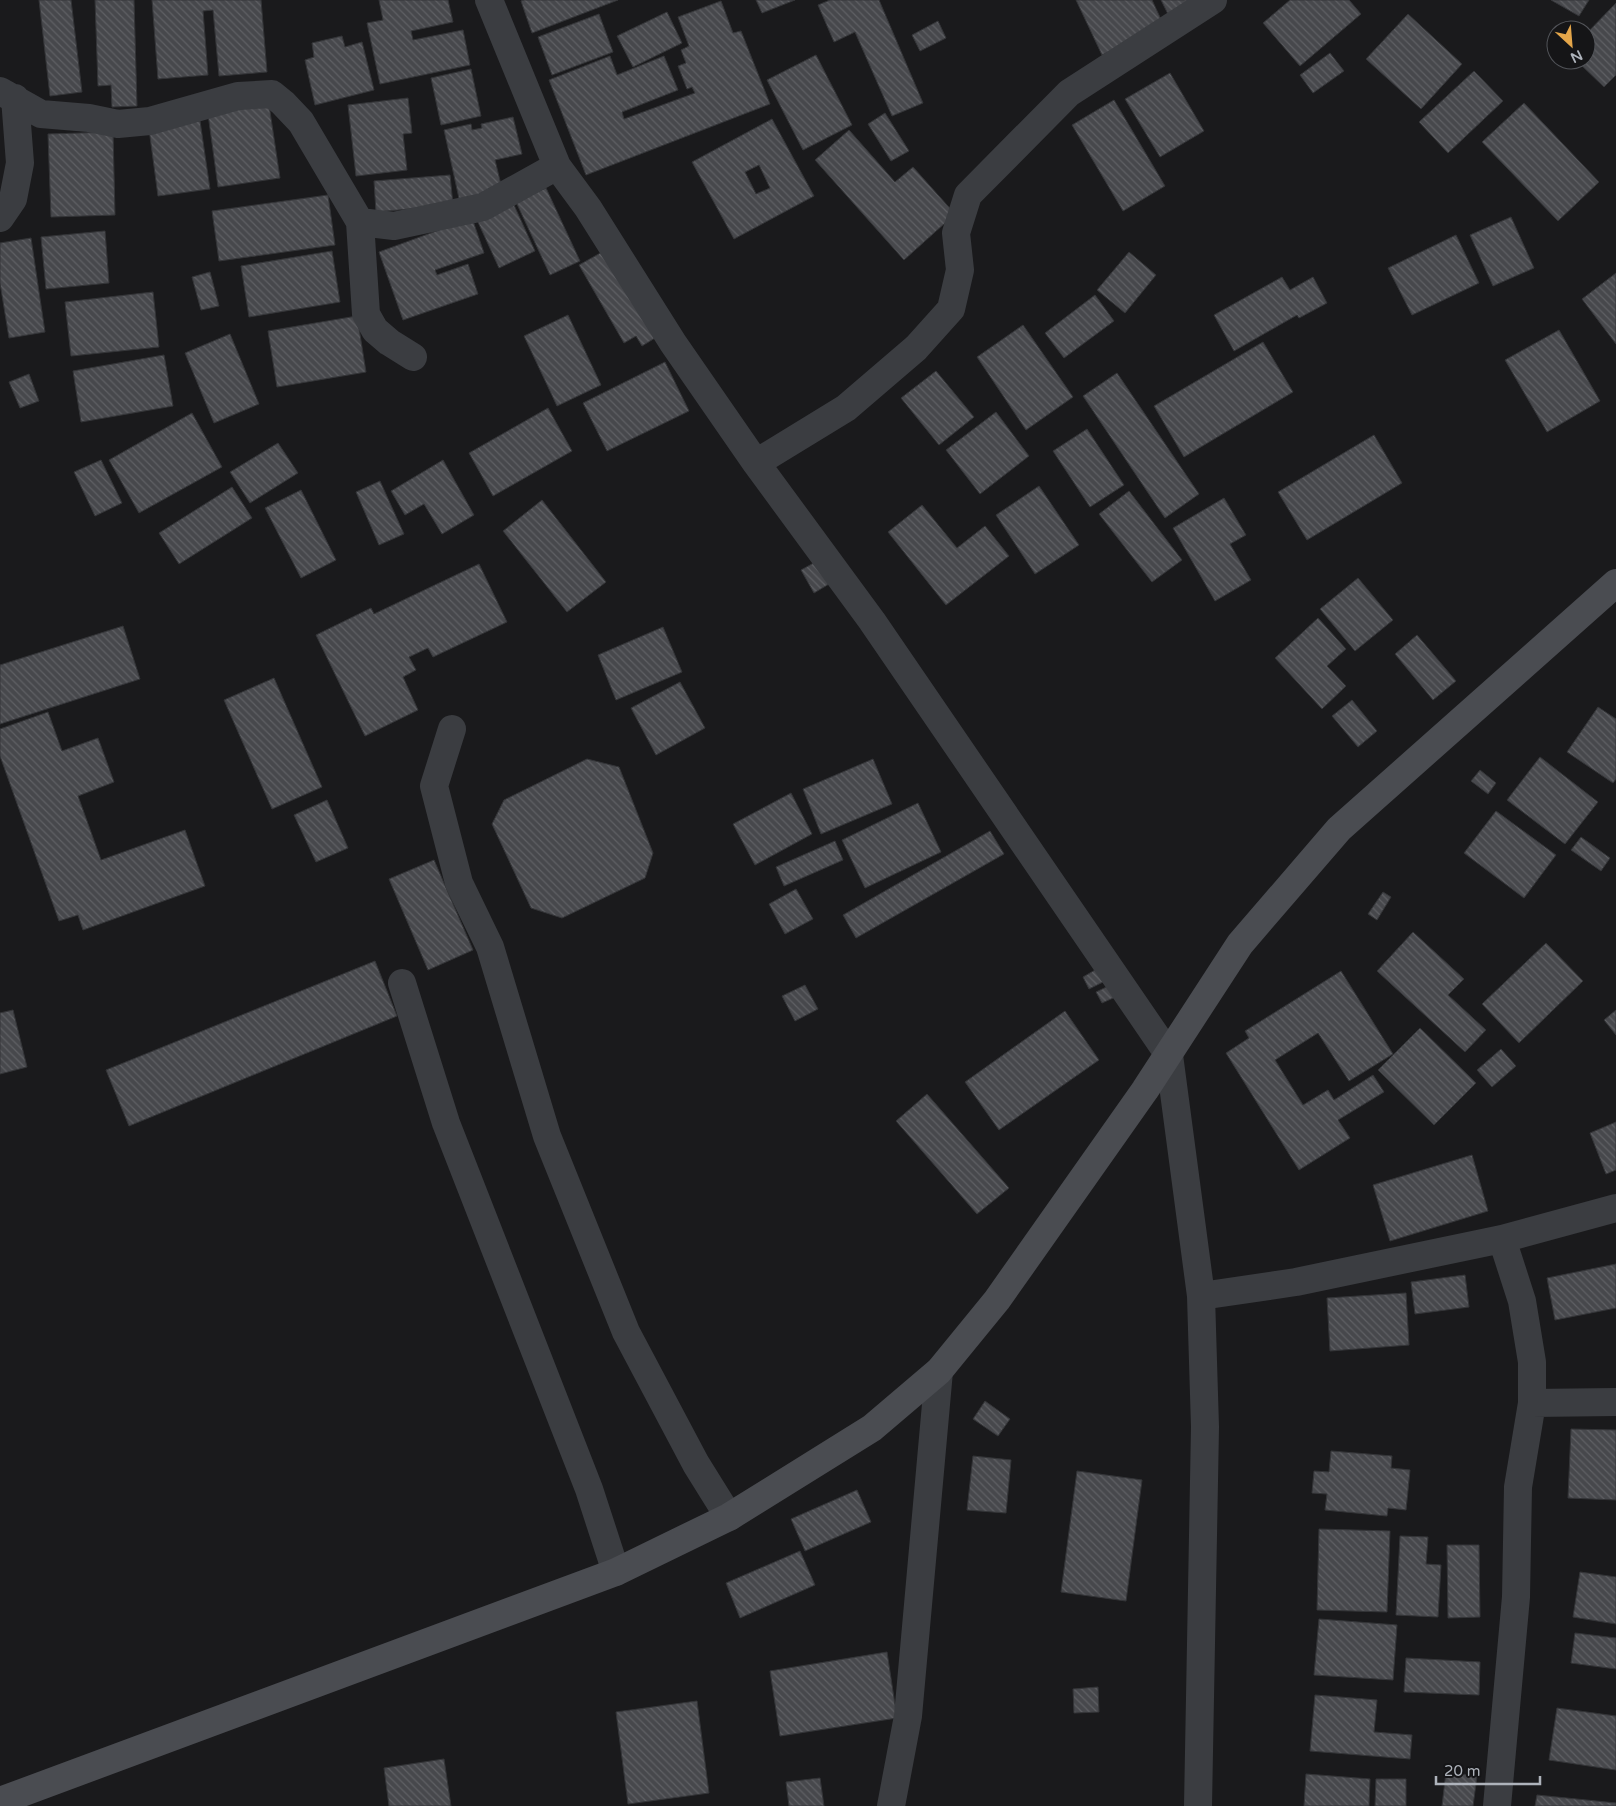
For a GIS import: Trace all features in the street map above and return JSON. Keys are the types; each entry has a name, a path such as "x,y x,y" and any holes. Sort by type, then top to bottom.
{"main road":[{"path":"0,1801 616,1572 729,1517 872,1428 939,1371 997,1300 1169,1055 1240,944 1339,829 1616,583"}],"street":[{"path":"489,0 557,166 588,208 673,343 756,463 872,621 1169,1055 1201,1296 1205,1427 1198,1703 1198,1806"},
{"path":"756,463 846,408 916,348 951,309 960,270 956,233 968,195 1069,93 1212,0"},
{"path":"7,95 41,114 89,118 118,124 150,121 238,96 272,94 301,122 360,222 366,314 375,330 389,342 413,357"},
{"path":"0,218 13,199 20,163 7,95"},
{"path":"360,222 394,226 483,207 557,166"},
{"path":"452,729 434,786 459,883 490,947 547,1136 626,1332 696,1464 729,1517"},
{"path":"402,983 446,1123 589,1489 616,1572"},
{"path":"1201,1296 1296,1282 1502,1239 1616,1208"},
{"path":"1497,1806 1516,1597 1518,1487 1532,1403 1532,1362 1522,1302 1502,1239"},
{"path":"891,1806 908,1716 939,1371"},
{"path":"1532,1403 1616,1402"}],"building":[{"path":"39,0 71,0 82,92 50,96"},
{"path":"95,0 134,0 137,106 112,107 111,85 98,86"},
{"path":"152,0 261,0 267,72 219,76 213,10 203,11 208,75 158,79"},
{"path":"379,0 448,0 453,22 411,31 413,40 463,30 470,65 380,84 367,23 383,20"},
{"path":"618,0 532,33 521,1"},
{"path":"756,0 795,0 762,13"},
{"path":"830,0 879,0 923,103 892,116 855,32 834,42 818,5"},
{"path":"1076,0 1152,0 1164,26 1102,55"},
{"path":"1161,0 1199,0 1171,20"},
{"path":"1290,0 1349,0 1361,14 1300,66 1263,23"},
{"path":"1551,0 1589,0 1579,16"},
{"path":"721,1 733,33 741,31 770,104 586,175 549,80 610,56 617,75 664,56 678,90 622,112 624,119 695,93 692,87 687,89 678,66 686,63 681,50 689,46 678,17"},
{"path":"1616,3 1616,75 1604,87 1586,70 1596,70 1596,24"},
{"path":"667,12 682,43 633,67 617,36"},
{"path":"599,14 613,52 552,75 538,37"},
{"path":"1408,14 1462,64 1421,109 1366,59"},
{"path":"938,21 946,38 920,51 912,35"},
{"path":"342,36 345,47 362,42 374,90 315,105 305,60 314,57 312,43"},
{"path":"1330,53 1344,71 1313,93 1300,75"},
{"path":"816,55 852,125 803,150 767,80"},
{"path":"471,69 481,116 441,125 431,78"},
{"path":"1474,71 1503,101 1448,153 1419,122"},
{"path":"1170,73 1204,131 1160,157 1125,99"},
{"path":"408,98 412,133 403,134 407,170 356,176 348,105"},
{"path":"1114,100 1165,186 1123,211 1072,125"},
{"path":"1524,103 1599,182 1558,221 1482,142"},
{"path":"269,105 280,178 218,187 208,114"},
{"path":"885,113 909,151 891,161 868,124"},
{"path":"513,117 522,154 495,160 503,193 460,203 444,130 471,124 472,130 482,128 481,124"},
{"path":"772,119 814,196 734,239 692,162","holes":["759,165 770,188 756,194 745,172"]},
{"path":"200,121 210,189 158,196 149,129"},
{"path":"849,130 895,182 913,167 955,214 904,260 815,160"},
{"path":"113,132 115,215 51,217 48,134"},
{"path":"450,175 453,205 376,212 374,181"},
{"path":"546,188 580,261 550,275 516,202"},
{"path":"328,195 335,245 219,261 212,211"},
{"path":"513,203 535,251 499,268 477,220"},
{"path":"1511,217 1534,268 1493,286 1470,235"},
{"path":"472,218 484,253 435,270 437,275 468,264 478,294 403,320 379,252"},
{"path":"105,231 109,283 46,289 41,237"},
{"path":"1456,235 1479,283 1412,315 1388,268"},
{"path":"31,238 45,332 9,338 0,283 0,243"},
{"path":"332,251 340,302 249,317 241,266"},
{"path":"604,251 655,338 642,346 636,336 624,343 579,265"},
{"path":"1129,252 1156,275 1125,313 1097,290"},
{"path":"210,272 219,306 201,310 192,277"},
{"path":"1616,273 1616,344 1582,299"},
{"path":"1282,277 1290,290 1313,277 1327,303 1299,318 1297,315 1234,351 1214,315"},
{"path":"153,292 159,347 71,356 65,302"},
{"path":"1095,295 1114,321 1064,358 1045,333"},
{"path":"568,315 601,385 557,406 524,336"},
{"path":"357,316 366,372 277,387 268,331"},
{"path":"1023,325 1073,397 1026,430 977,357"},
{"path":"1559,330 1600,401 1547,432 1505,360"},
{"path":"230,334 259,404 214,423 185,353"},
{"path":"1263,342 1293,392 1184,457 1154,406"},
{"path":"164,355 173,406 81,422 73,371"},
{"path":"665,362 689,411 607,451 583,403"},
{"path":"936,371 974,417 939,445 901,398"},
{"path":"1117,373 1199,494 1165,518 1083,396"},
{"path":"29,374 39,401 20,408 9,382"},
{"path":"548,408 572,451 493,496 469,453"},
{"path":"996,412 1029,456 980,494 946,450"},
{"path":"192,413 222,467 139,513 109,460"},
{"path":"1087,429 1124,485 1090,507 1053,451"},
{"path":"1374,435 1402,483 1307,540 1278,492"},
{"path":"278,443 298,473 250,503 230,472"},
{"path":"101,460 122,503 95,516 74,472"},
{"path":"443,460 474,515 442,534 424,504 405,515 391,491"},
{"path":"380,481 404,534 379,545 356,492"},
{"path":"1039,486 1079,545 1035,574 996,515"},
{"path":"232,487 252,518 179,564 159,533"},
{"path":"301,490 336,560 301,578 265,508"},
{"path":"1129,491 1182,560 1152,582 1099,514"},
{"path":"1224,498 1246,535 1230,544 1251,580 1215,601 1173,528"},
{"path":"542,500 606,582 567,612 503,531"},
{"path":"922,505 957,548 985,526 1009,556 946,605 888,532"},
{"path":"821,559 834,581 814,593 801,570"},
{"path":"479,564 507,622 433,657 428,648 409,657 416,670 403,677 418,710 365,736 316,635 371,608 374,614"},
{"path":"1358,578 1393,620 1355,651 1320,609"},
{"path":"1318,618 1346,649 1327,666 1346,686 1322,709 1275,658"},
{"path":"123,626 140,679 0,724 0,665"},
{"path":"663,627 682,672 616,700 598,655"},
{"path":"1417,635 1456,681 1433,700 1395,654"},
{"path":"274,678 322,787 272,809 224,700"},
{"path":"680,682 705,728 656,755 631,708"},
{"path":"1352,700 1377,731 1358,747 1332,716"},
{"path":"1598,707 1616,719 1616,779 1613,783 1567,752"},
{"path":"48,712 62,751 98,738 114,782 78,796 101,860 185,830 205,886 83,930 78,915 59,921 0,756 0,729"},
{"path":"1540,757 1598,802 1565,844 1507,800"},
{"path":"587,759 619,767 653,853 645,878 562,918 531,908 492,824 504,800"},
{"path":"873,759 892,804 821,834 803,789"},
{"path":"1480,770 1496,783 1488,794 1471,781"},
{"path":"791,793 812,834 755,865 733,824"},
{"path":"327,800 348,848 316,862 294,815"},
{"path":"918,803 941,852 865,888 842,840"},
{"path":"1496,811 1556,855 1524,898 1464,853"},
{"path":"990,831 1004,854 856,938 843,915"},
{"path":"1581,837 1610,858 1601,871 1571,850"},
{"path":"835,841 843,860 784,886 776,867"},
{"path":"434,860 473,950 428,970 389,879"},
{"path":"796,889 813,919 785,934 769,904"},
{"path":"1383,892 1391,897 1377,920 1368,914"},
{"path":"1413,932 1464,979 1448,995 1486,1030 1465,1052 1377,971"},
{"path":"1546,943 1583,981 1519,1043 1482,1004"},
{"path":"375,961 397,1016 129,1126 106,1070"},
{"path":"1102,966 1109,979 1089,989 1083,977"},
{"path":"1341,971 1393,1054 1349,1081 1318,1033 1275,1060 1303,1105 1328,1090 1334,1100 1373,1075 1384,1092 1338,1120 1350,1138 1299,1170 1226,1053 1249,1038 1245,1031"},
{"path":"1117,982 1122,994 1102,1003 1096,992"},
{"path":"805,985 818,1009 795,1021 782,996"},
{"path":"13,1010 27,1067 0,1074 0,1013"},
{"path":"1616,1010 1616,1035 1604,1020"},
{"path":"1065,1011 1099,1060 999,1130 965,1082"},
{"path":"1420,1028 1476,1083 1434,1125 1378,1070"},
{"path":"1501,1049 1516,1066 1492,1087 1477,1070"},
{"path":"927,1094 1009,1188 977,1214 896,1121"},
{"path":"1616,1122 1616,1170 1606,1174 1590,1133"},
{"path":"1472,1155 1488,1211 1390,1241 1373,1185"},
{"path":"1616,1264 1616,1308 1555,1320 1547,1278"},
{"path":"1465,1275 1469,1307 1415,1314 1411,1282"},
{"path":"1406,1293 1409,1345 1330,1351 1327,1298"},
{"path":"985,1401 1010,1419 998,1436 973,1419"},
{"path":"1571,1429 1616,1430 1616,1500 1568,1498"},
{"path":"1331,1451 1392,1456 1391,1468 1410,1470 1406,1510 1388,1508 1387,1516 1325,1510 1327,1494 1312,1493 1314,1471 1329,1472"},
{"path":"973,1456 1011,1460 1006,1513 967,1510"},
{"path":"1077,1471 1142,1480 1126,1601 1061,1592"},
{"path":"857,1490 871,1522 805,1551 791,1519"},
{"path":"1319,1529 1390,1531 1387,1612 1317,1610"},
{"path":"1400,1536 1428,1537 1426,1564 1441,1565 1438,1617 1396,1615"},
{"path":"1447,1545 1479,1545 1480,1617 1448,1618"},
{"path":"800,1551 815,1585 740,1618 726,1583"},
{"path":"1580,1572 1616,1577 1616,1624 1573,1617"},
{"path":"1319,1619 1397,1625 1393,1680 1314,1675"},
{"path":"1575,1633 1616,1638 1616,1669 1571,1663"},
{"path":"887,1652 897,1718 780,1736 770,1671"},
{"path":"1406,1658 1480,1662 1479,1695 1404,1692"},
{"path":"1098,1687 1099,1712 1074,1713 1073,1689"},
{"path":"1315,1695 1377,1700 1374,1732 1412,1735 1410,1759 1310,1751"},
{"path":"697,1701 709,1793 628,1804 616,1712"},
{"path":"1557,1708 1616,1716 1616,1770 1549,1760"},
{"path":"444,1759 451,1806 389,1806 384,1768"},
{"path":"1446,1772 1477,1776 1473,1806 1442,1806"},
{"path":"1306,1774 1370,1779 1369,1806 1304,1806"},
{"path":"820,1778 824,1806 789,1806 786,1782"},
{"path":"1376,1779 1406,1779 1406,1806 1375,1806"},
{"path":"1537,1795 1616,1803 1616,1806 1535,1806"}]}
